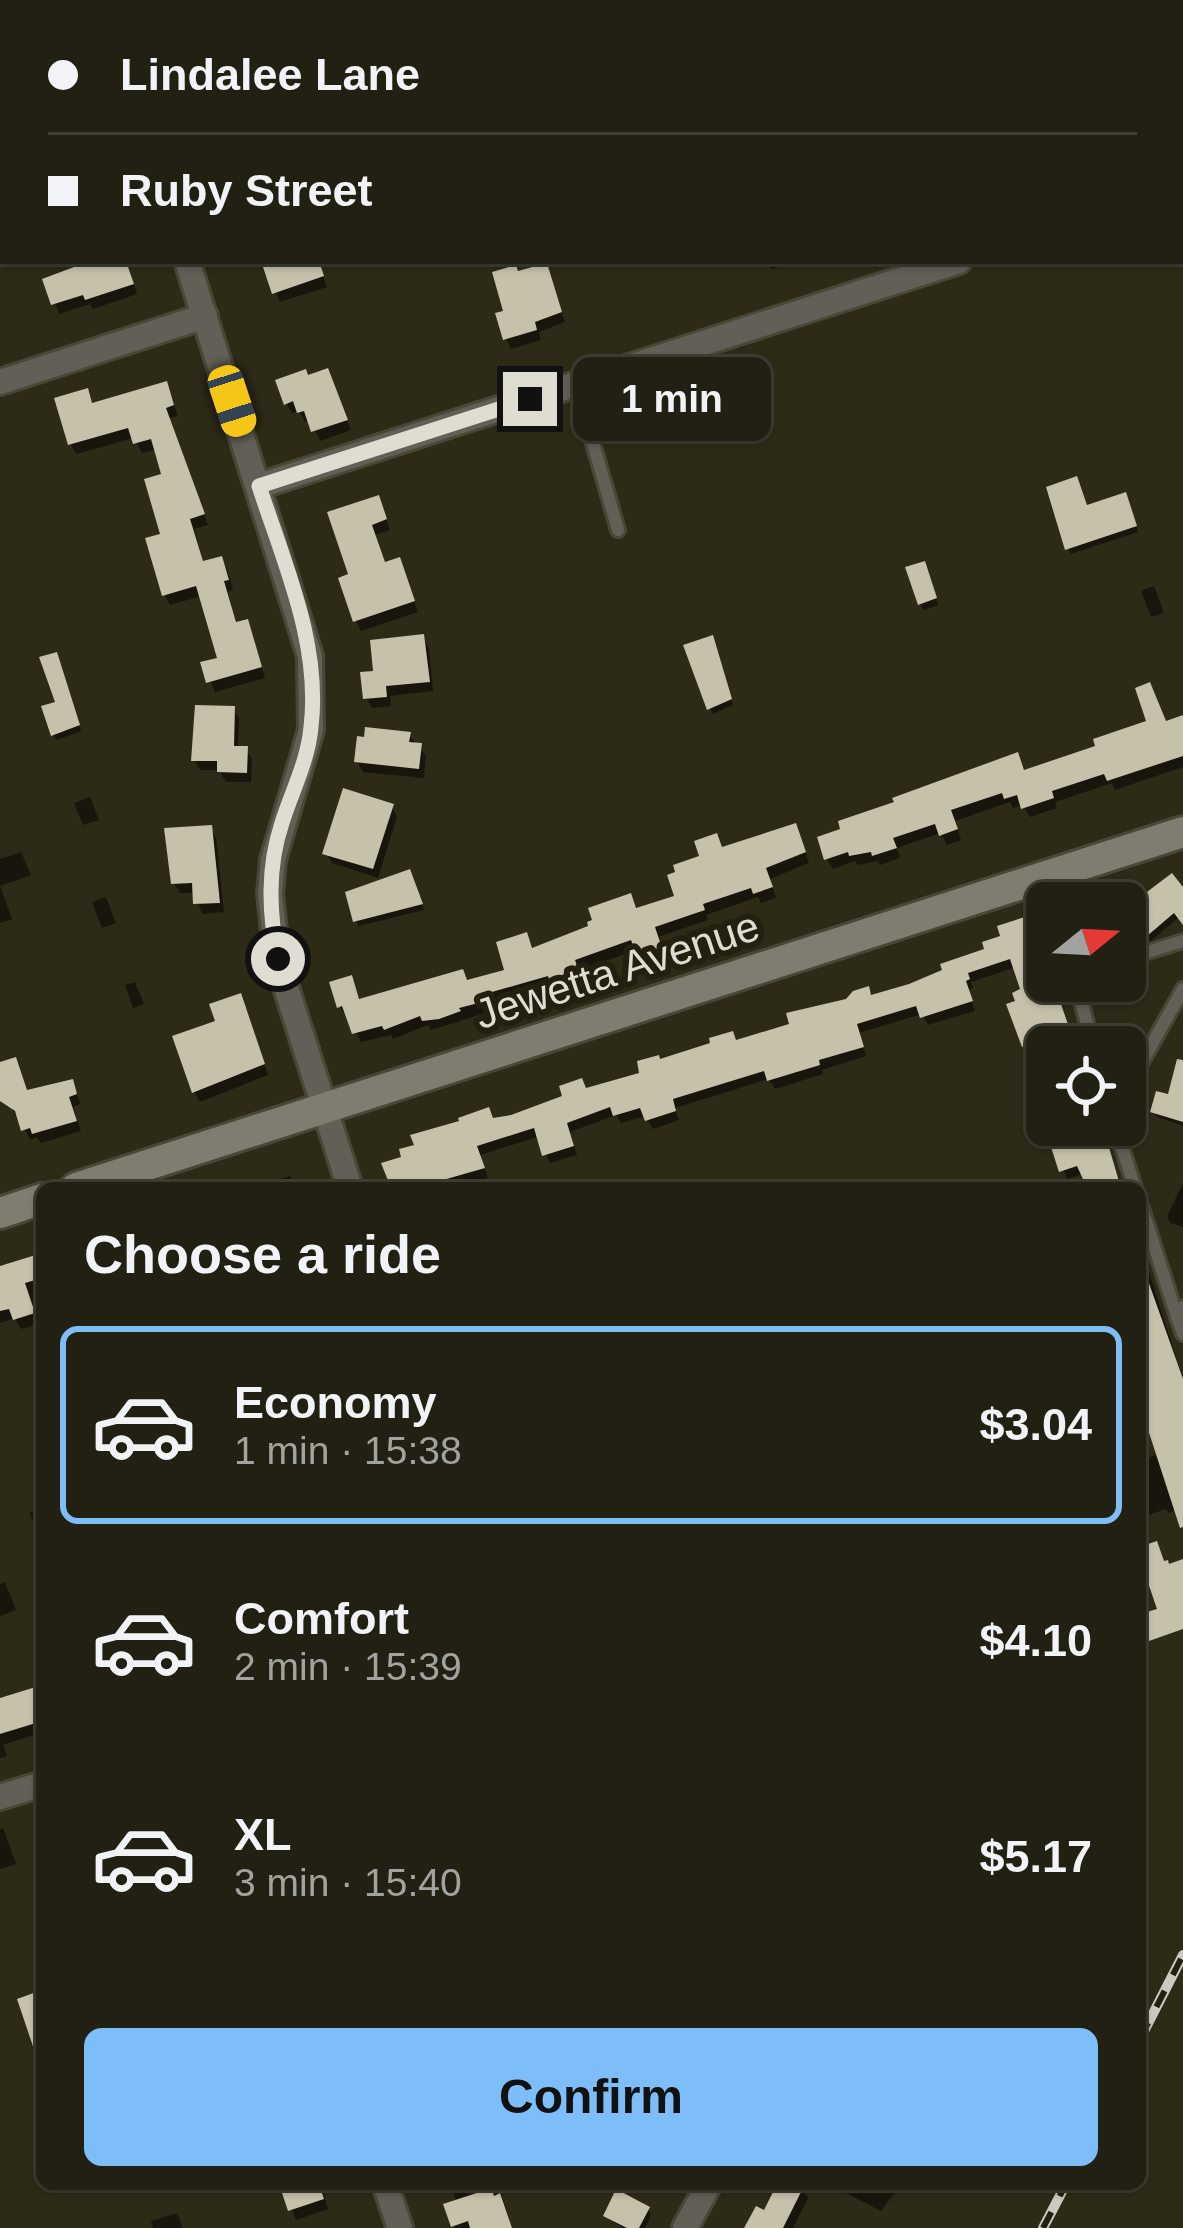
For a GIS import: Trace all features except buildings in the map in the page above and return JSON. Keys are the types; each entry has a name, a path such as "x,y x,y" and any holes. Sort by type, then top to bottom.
{"street":[{"path":"188,264 303,622 314,695 304,765 273,860 272,929 348,1182"},
{"path":"259,486 950,264"},
{"path":"0,382 205,316"},
{"name":"Jewetta Avenue","path":"95,1182 1183,832"},
{"path":"0,1213 36,1201"},
{"path":"0,1798 36,1786"},
{"path":"388,2190 400,2228"},
{"path":"685,2228 707,2190"}],"lane":[{"path":"575,384 618,530"},
{"path":"1146,952 1183,941"},
{"path":"1146,1055 1183,989"},
{"path":"1122,1146 1134,1182"},
{"path":"1146,1218 1180,1312 1183,1334"}],"railway":[{"path":"1146,2027 1183,1955"},
{"path":"1043,2228 1063,2190"}],"route":[{"path":"278,959 270,894 273,860 304,765 314,695 303,622 259,486 530,399"}]}
